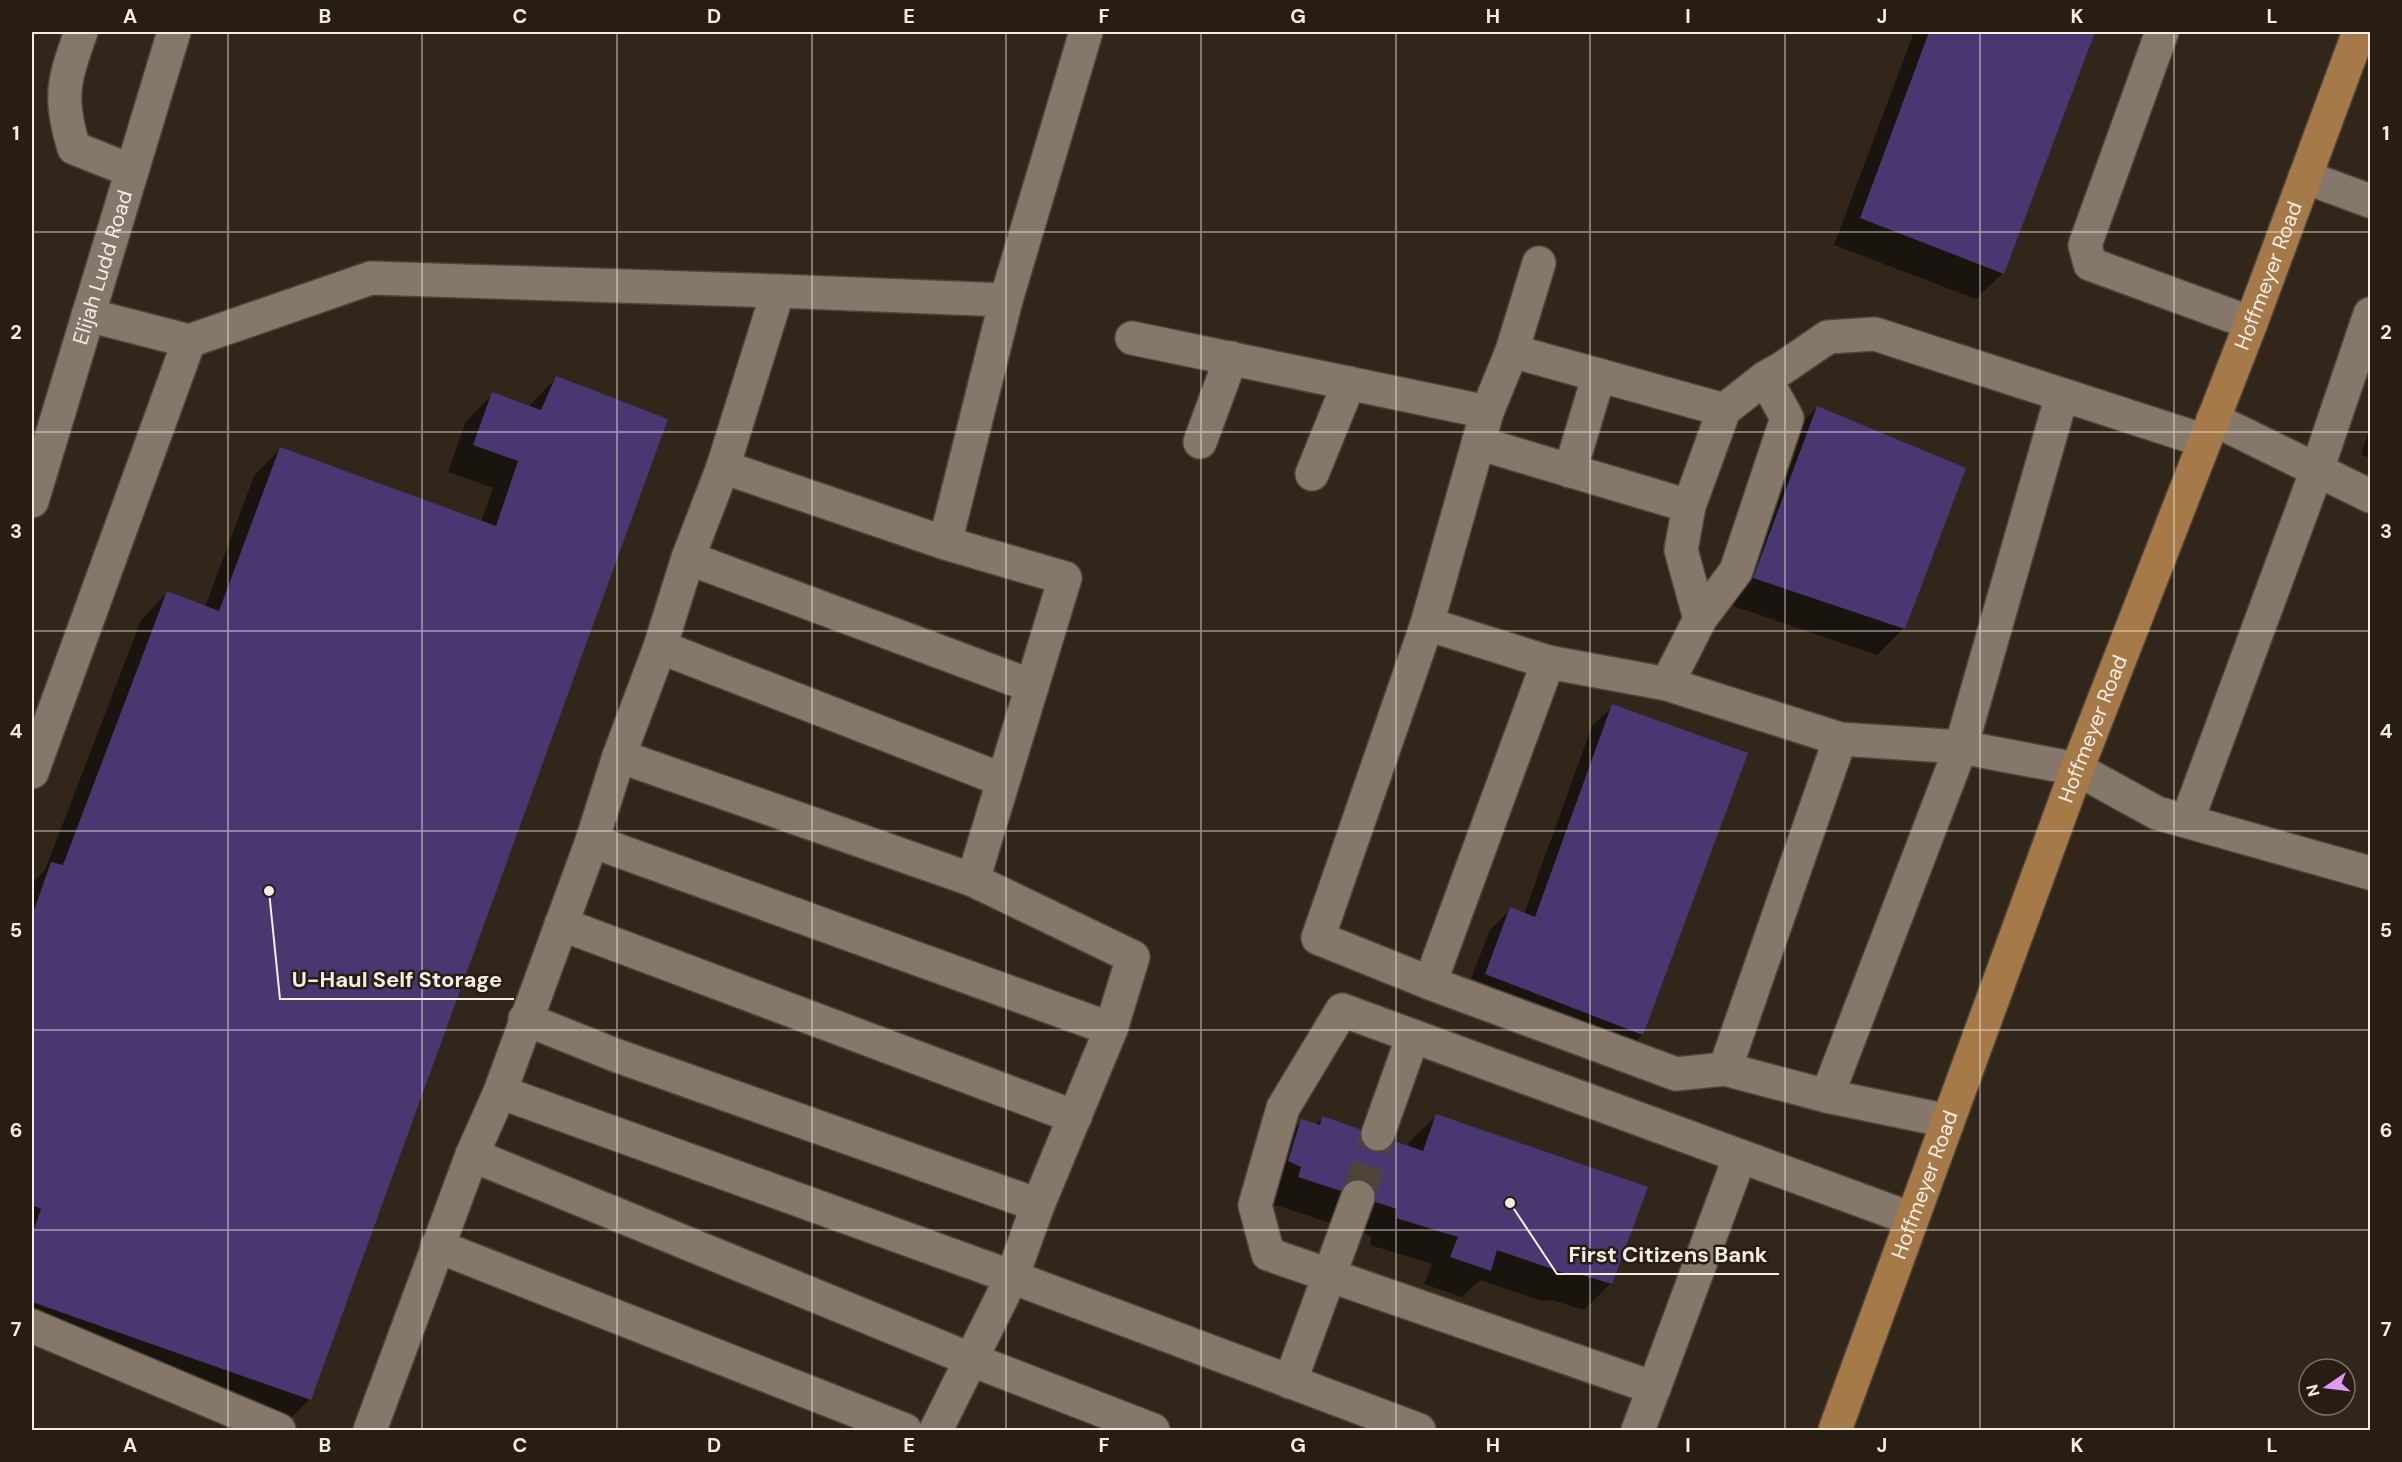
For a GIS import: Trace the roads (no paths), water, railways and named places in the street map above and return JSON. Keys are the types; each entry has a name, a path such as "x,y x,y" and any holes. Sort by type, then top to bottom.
{"main road":[{"name":"Hoffmeyer Road","path":"1834,1431 2077,769 2251,323 2359,32"}],"street":[{"path":"81,32 65,78 64,118 74,148 132,171"},
{"name":"Elijah Ludd Road","path":"32,501 174,32"},
{"path":"945,543 1006,300 1086,32"},
{"path":"2162,32 2085,245 2090,264 2251,323"},
{"path":"2305,177 2370,201"},
{"path":"1539,263 1512,351 1487,411 1427,624 1318,938 1430,983 1676,1074 1725,1069 1827,1096 1948,1121"},
{"path":"88,315 189,341 371,278 1006,300"},
{"path":"370,1431 437,1246 472,1155 500,1092 592,841 619,756 660,647 688,558 723,467 778,291"},
{"path":"2187,821 2317,470 2370,314"},
{"path":"1700,619 1681,550 1689,506 1724,410 1765,378 1828,337 1875,334 2062,395 2209,430 2317,470 2370,496"},
{"path":"1132,338 1487,411"},
{"path":"32,772 189,341"},
{"path":"1512,351 1724,410"},
{"path":"1200,442 1231,358"},
{"path":"1570,471 1599,375"},
{"path":"1667,684 1700,619 1736,571 1786,418 1765,378"},
{"path":"1312,474 1348,383"},
{"path":"1827,1096 1960,747 2062,395"},
{"path":"1478,443 1689,506"},
{"path":"723,467 945,543 1065,578 973,880"},
{"path":"688,558 1032,686"},
{"path":"1427,624 1548,662 1667,684 1840,739 1960,747 2077,769 2157,813 2370,873"},
{"path":"660,647 1003,780"},
{"path":"1430,983 1548,662"},
{"path":"1725,1069 1840,739"},
{"path":"619,756 973,880 1133,957 1111,1029 1038,1205 1012,1277 936,1431"},
{"path":"592,841 1111,1029"},
{"path":"561,924 1075,1118"},
{"path":"1654,1388 1268,1254 1254,1205 1283,1108 1342,1010 1912,1220"},
{"path":"525,1019 626,1059 1038,1205"},
{"path":"1378,1134 1413,1036"},
{"path":"500,1092 1012,1277 1419,1431"},
{"path":"472,1155 1140,1429"},
{"path":"1638,1431 1740,1156"},
{"path":"1290,1382 1358,1197"},
{"path":"437,1246 905,1431"},
{"path":"32,1326 279,1431"}],"tunnel":[{"path":"1358,1197 1378,1134"}],"place":[{"name":"U-Haul Self Storage","path":"269,891"},
{"name":"First Citizens Bank","path":"1510,1203"}]}
